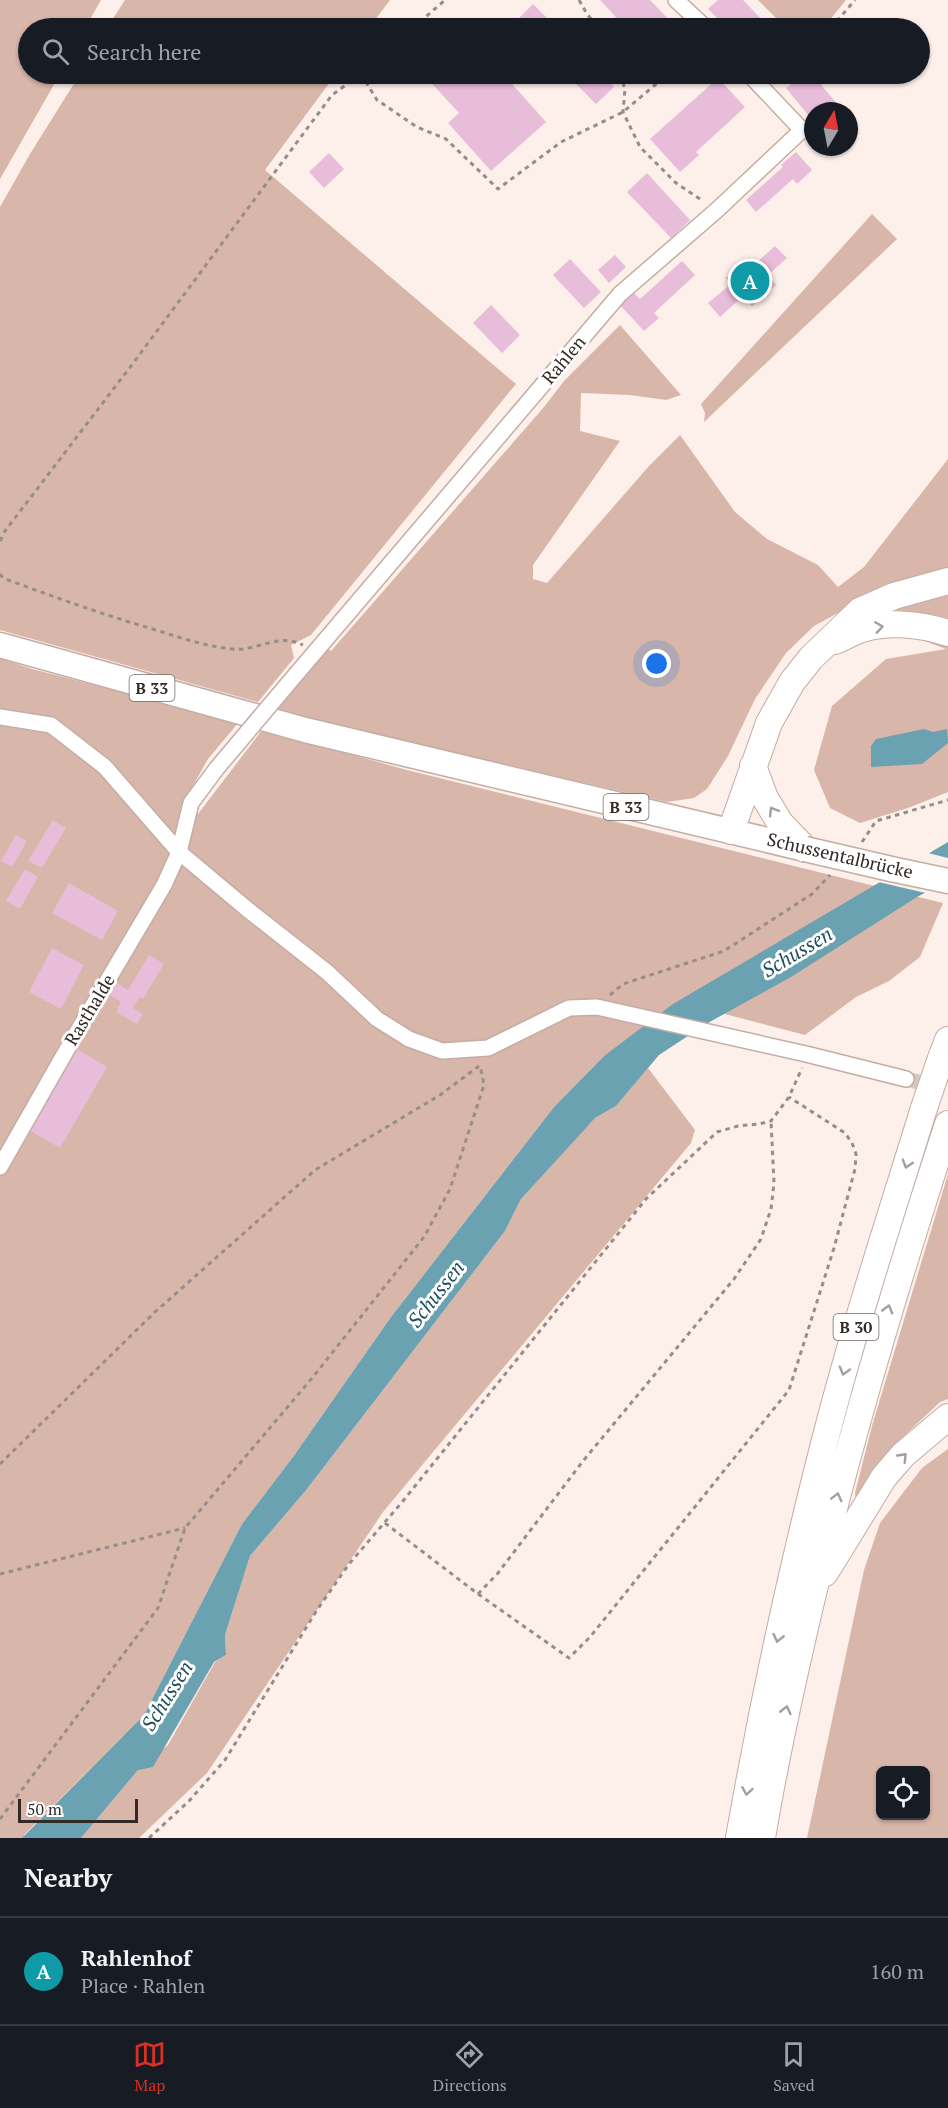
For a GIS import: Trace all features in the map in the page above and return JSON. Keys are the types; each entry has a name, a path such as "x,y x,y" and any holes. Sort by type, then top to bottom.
{"highway":[{"path":"731,831 769,723 798,674 811,658 860,611 894,596 948,581"},
{"path":"824,646 861,629 895,624 934,628 948,633"},
{"path":"753,766 765,798 780,823 805,849"},
{"name":"B 30","path":"819,1553 823,1447 863,1302 944,1051"},
{"name":"B 30","path":"739,1838 773,1658 803,1584 819,1553 898,1276 948,1124"},
{"path":"803,1584 819,1553 903,1455 948,1417"},
{"name":"B 30","path":"762,1838 803,1584"}],"main road":[{"name":"B 33","path":"0,645 305,730 731,831"},
{"name":"Schussentalbrücke","path":"731,831 948,881"}],"street":[{"path":"676,0 695,18"},
{"name":"Rahlen","path":"217,768 620,294 717,210 802,130 758,84"},
{"path":"0,717 51,725 105,767 179,852 327,972 377,1019 409,1039 442,1051 488,1048 569,1008 604,1008 906,1079"},
{"name":"Rasthalde","path":"0,1167 164,885 179,852 191,803 217,768"}],"path":[{"path":"424,18 445,0"},
{"path":"579,0 590,18"},
{"path":"840,18 855,0"},
{"path":"0,541 5,531 131,366 332,95 347,84"},
{"path":"367,84 377,100 417,128 446,139 498,189 561,142 623,112 656,84"},
{"path":"623,84 623,112 640,147 676,183 717,210"},
{"path":"0,574 3,578 114,618 208,646 238,650 275,640 294,640 315,652"},
{"path":"856,849 876,821 948,800"},
{"path":"604,1008 623,984 724,951 812,894 834,871"},
{"path":"0,1464 155,1312 315,1170 440,1095 480,1065 488,1048"},
{"path":"478,1594 498,1573 584,1461 734,1279 761,1239 771,1209 774,1183 771,1121 789,1097 804,1064 806,1054"},
{"path":"0,1819 158,1608 185,1528 313,1377 424,1237 450,1189 484,1085 480,1065"},
{"path":"385,1523 478,1594 569,1658 590,1637 789,1390 834,1248 855,1169 856,1155 845,1133 789,1097"},
{"path":"149,1838 189,1801 225,1760 317,1610 349,1564 385,1523 646,1199 717,1132 771,1121"},
{"path":"0,1574 185,1528"}],"shaded area":[{"path":"0,0 101,0 91,18 18,18 18,84 54,84 0,179"},
{"path":"125,0 390,0 376,18 113,18"},
{"path":"758,0 846,0 831,18 776,18"},
{"path":"74,84 329,84 265,170 516,384 311,635 291,645 294,658 258,702 0,630 0,207"},
{"path":"872,214 897,239 704,422 705,413 701,404"},
{"path":"620,325 681,395 666,400 630,395 581,393 580,431 620,441 533,565 533,579 547,583 649,466 680,435 735,512 767,539 818,565 838,587 864,567 948,459 948,633 860,601 814,626 786,653 755,699 728,756 707,789 694,798 667,802 276,711 326,647 331,651 544,407 564,381"},
{"path":"908,635 948,643 948,792 908,808 860,823 830,808 814,770 832,706 886,659 946,649"},
{"path":"0,658 32,669 239,722 208,759 182,805 198,814 262,730 407,770 943,903 920,957 889,981 856,997 805,1035 717,1012 604,1056 554,1107 391,1317 293,1457 242,1524 144,1715 24,1835 26,1838 0,1838"},
{"path":"648,1068 695,1130 691,1143 383,1512 207,1773 139,1838 81,1838 138,1770 168,1745 215,1662 226,1655 225,1635 250,1556 307,1489 505,1231 521,1199 580,1133 595,1118 616,1106"},
{"path":"948,1174 948,1399 940,1402 890,1449 856,1501 855,1493 872,1426"},
{"path":"948,1449 948,1838 807,1838 864,1570 880,1523 922,1468"}],"water":[{"path":"924,729 933,732 947,729 948,743 922,764 871,767 871,746 876,739"},
{"name":"Schussen","path":"948,842 948,881 917,897 791,977 706,1024 659,1055 616,1106 595,1118 521,1199 505,1231 307,1489 250,1556 225,1635 226,1655 214,1662 153,1767 138,1770 81,1838 22,1838 144,1715 242,1524 293,1457 391,1317 554,1107 604,1056 673,1004"}],"pier":[{"path":"924,852 948,858 948,885 930,894 874,881"}],"building":[{"path":"600,0 650,0 667,18 617,18"},
{"path":"718,0 743,0 760,18 717,18 708,9"},
{"path":"533,4 547,18 519,18"},
{"path":"432,84 512,84 546,122 491,171 448,123 459,113"},
{"path":"576,84 611,84 614,87 596,104"},
{"path":"711,84 724,84 745,107 696,152 699,155 680,172 650,139"},
{"path":"791,84 820,84 835,102 804,102 804,110 786,88"},
{"path":"796,152 812,170 797,184 793,179 756,212 746,200 783,167 781,165"},
{"path":"329,153 344,169 324,188 309,172"},
{"path":"647,173 690,220 671,238 627,192"},
{"path":"775,246 787,258 768,275 776,285 752,306 743,296 720,317 708,303 731,284 726,278 749,258 755,264"},
{"path":"615,255 626,267 609,283 598,270"},
{"path":"570,259 601,292 584,308 553,275"},
{"path":"682,261 695,275 654,313 659,318 644,331 619,304 632,291 640,299"},
{"path":"491,305 520,335 502,353 473,323"},
{"path":"53,820 66,828 42,868 28,861"},
{"path":"16,835 27,841 12,867 1,861"},
{"path":"25,869 38,877 20,909 6,901"},
{"path":"69,883 118,911 102,940 52,913"},
{"path":"52,948 84,965 61,1009 29,992"},
{"path":"149,955 164,964 143,999 140,997 133,1008 143,1014 137,1024 116,1012 121,1002 107,993 114,981 128,990"},
{"path":"77,1049 107,1067 60,1148 29,1130"}],"tunnel":[{"path":"906,1079 948,1089"}],"place":[{"name":"Rahlenhof","path":"750,281"}]}
